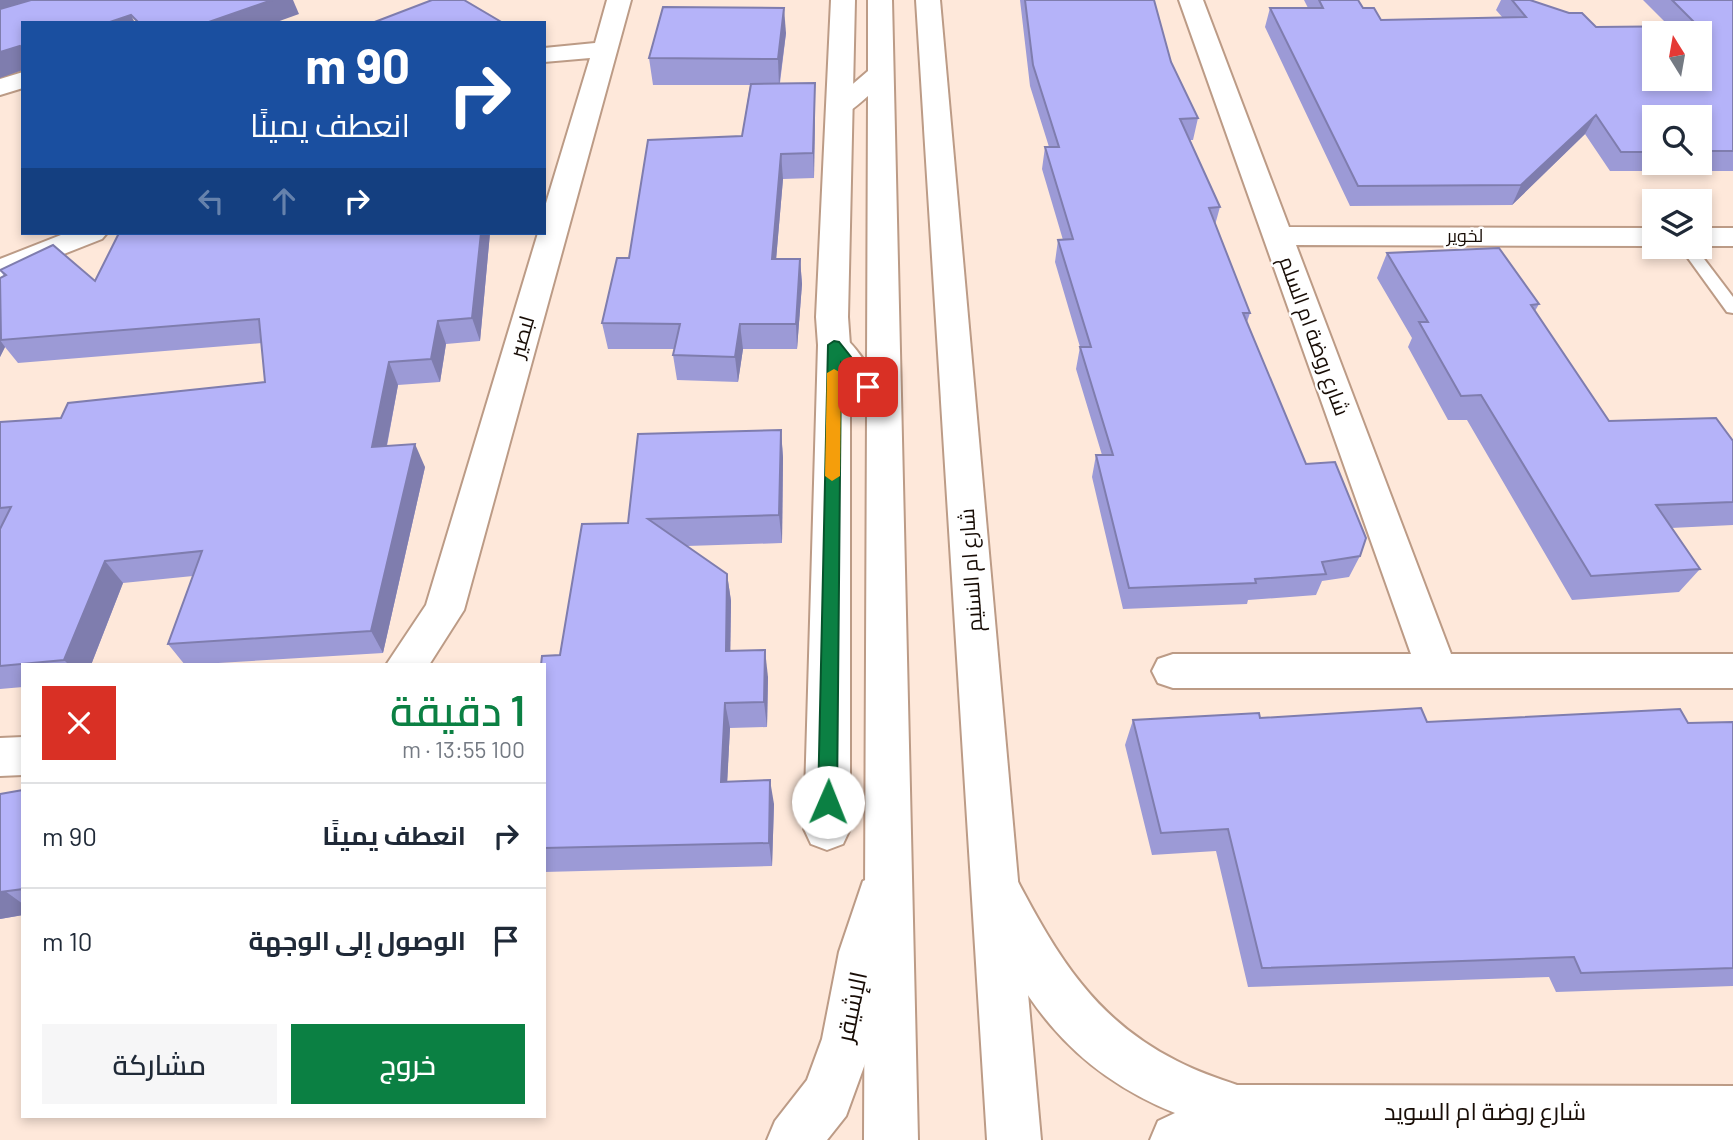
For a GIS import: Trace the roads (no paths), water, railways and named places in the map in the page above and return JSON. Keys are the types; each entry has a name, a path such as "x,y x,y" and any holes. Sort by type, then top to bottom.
{"street":[{"name":"لبصير","path":"408,663 444,610 619,0"},
{"path":"827,829 834,345 832,317 843,0"},
{"path":"880,0 891,1140"},
{"name":"شارع ام السنيم","path":"928,0 1014,1140"},
{"name":"شارع روضة ام السلم","path":"1191,0 1438,673"},
{"path":"546,55 604,49"},
{"path":"839,107 881,73"},
{"path":"0,88 21,81"},
{"path":"0,270 87,235"},
{"name":"لخوير","path":"1277,236 1642,237"},
{"path":"1712,237 1733,237"},
{"path":"834,345 884,409"},
{"path":"1173,671 1733,671"},
{"path":"0,757 21,756"},
{"name":"الإشيقر","path":"794,1140 827,1097 848,1039 863,952 890,864"},
{"name":"شارع روضة ام السويد","path":"995,885 1034,962 1068,1008 1109,1049 1160,1082 1237,1112 1562,1126 1733,1113"},
{"name":"شارع روضة ام السويد","path":"1177,1140 1237,1112"}],"lane":[{"path":"1696,259 1733,308"}]}
